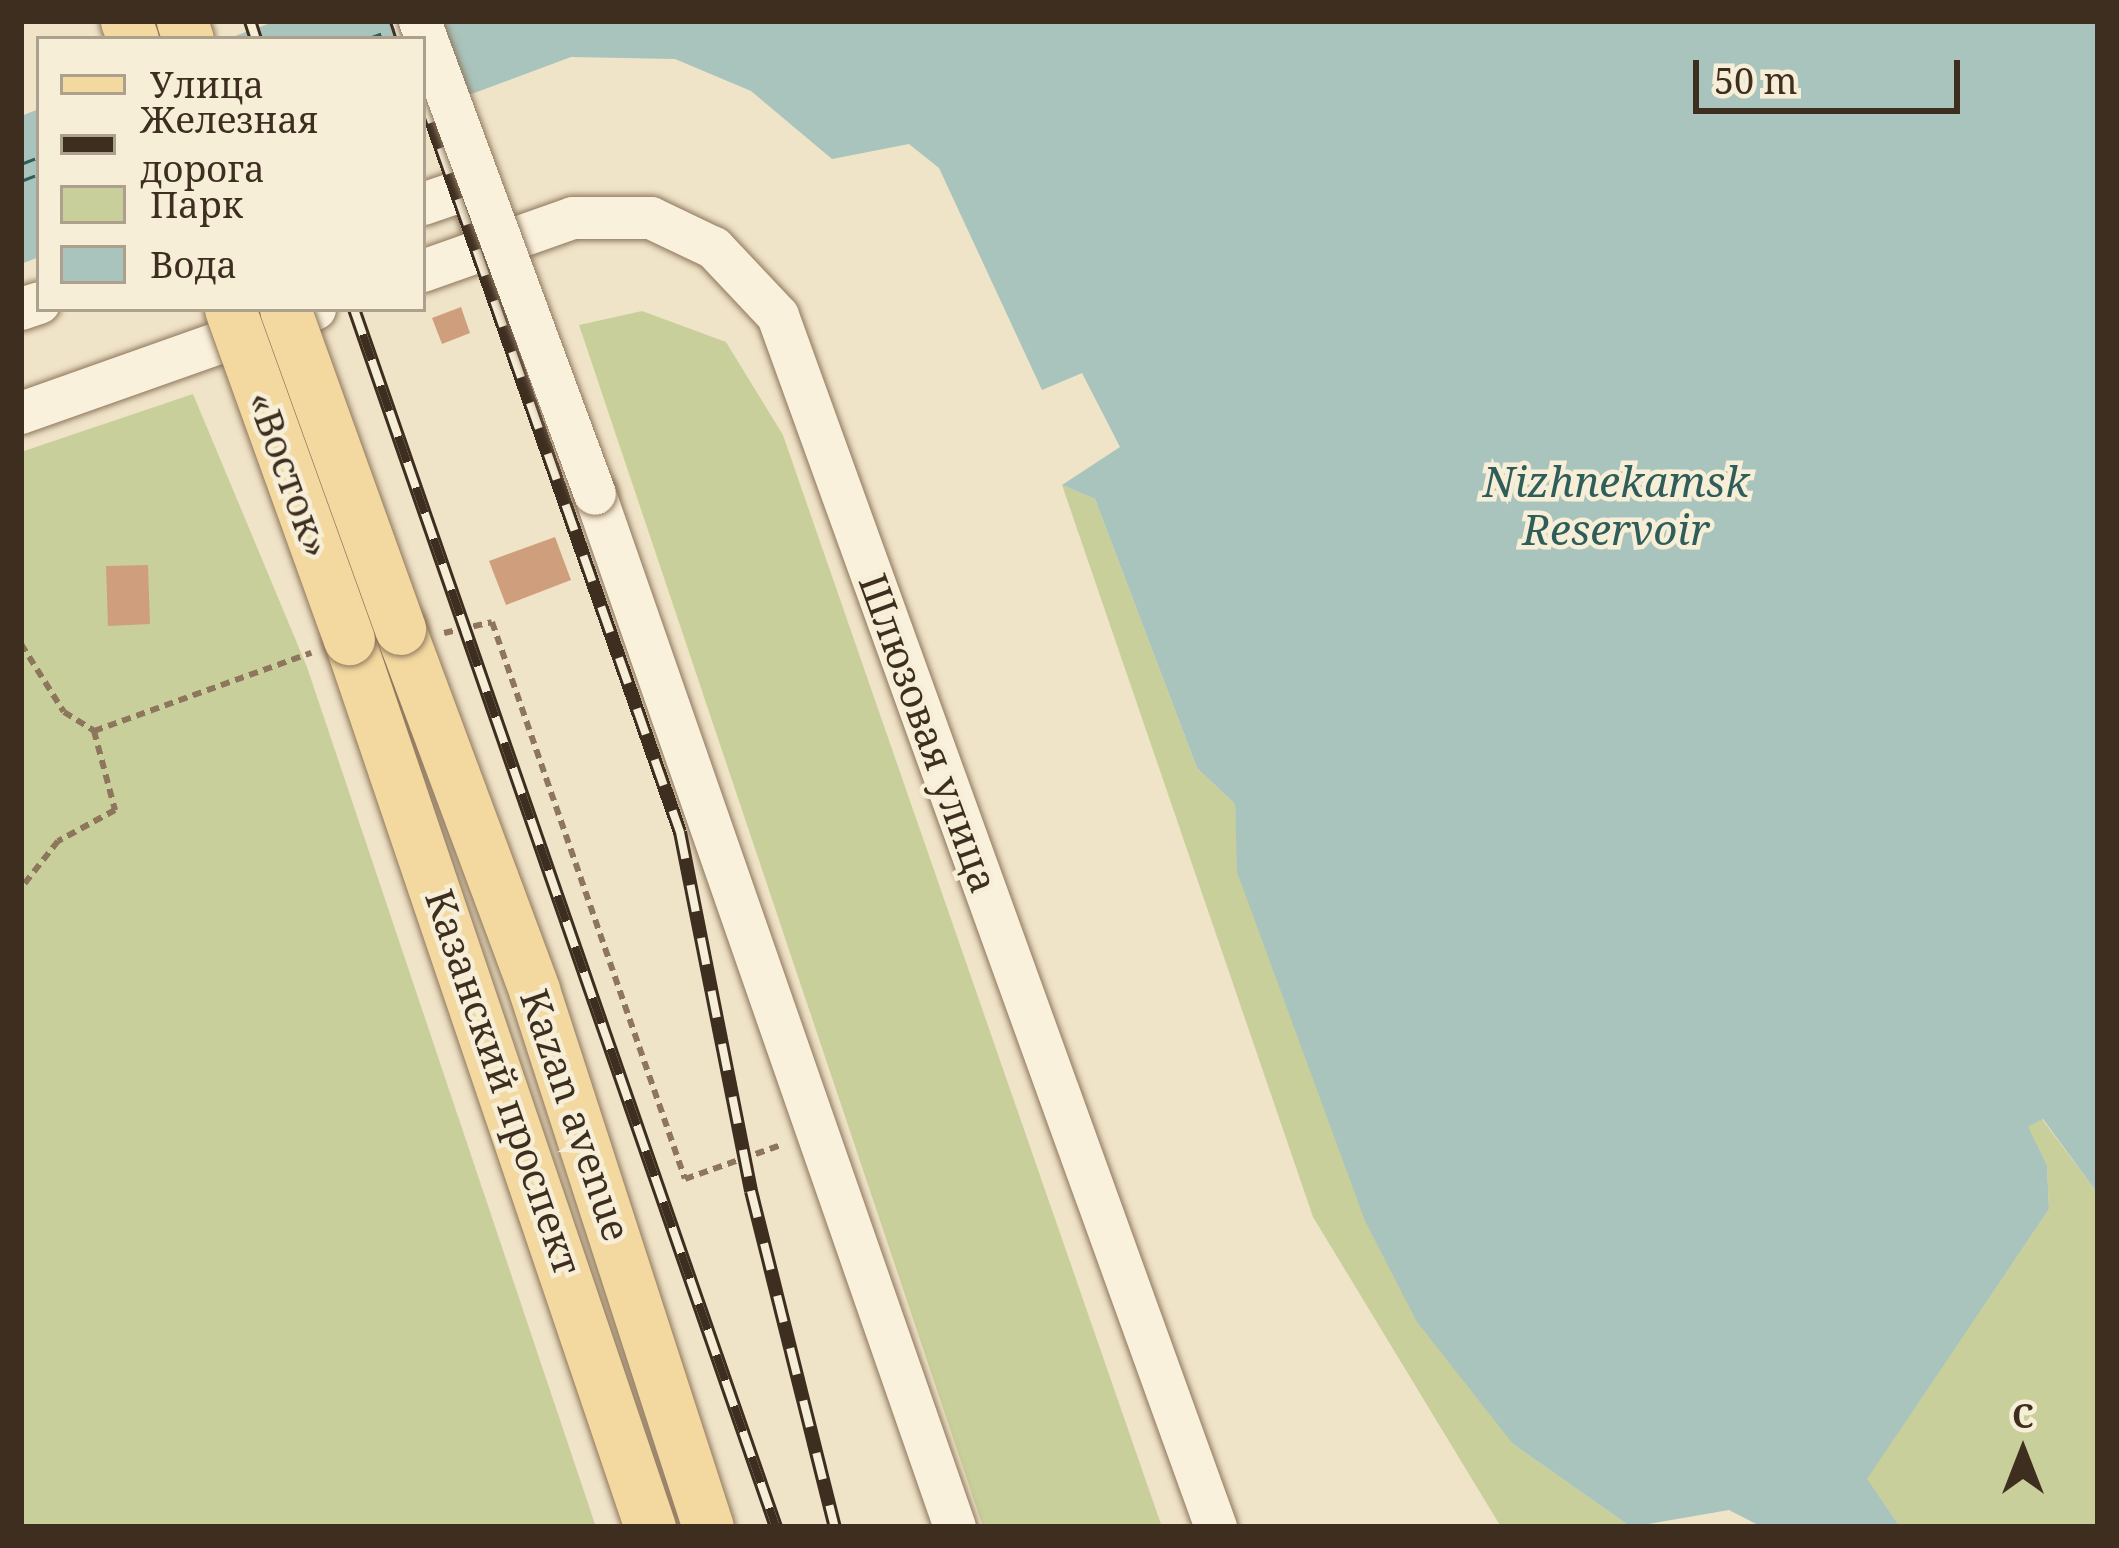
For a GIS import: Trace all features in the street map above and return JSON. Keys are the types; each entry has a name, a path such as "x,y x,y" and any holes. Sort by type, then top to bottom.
{"main road":[{"name":"«Восток»","path":"253,314 402,635"},
{"name":"«Восток»","path":"253,314 340,643"},
{"name":"Kazan avenue","path":"402,635 534,991 709,1527"},
{"name":"Казанский проспект","path":"340,643 650,1527"}],"street":[{"path":"421,21 595,494 955,1527"},
{"path":"426,203 470,188 490,248"},
{"name":"Шлюзовая улица","path":"426,270 573,218 651,218 715,248 778,316 1216,1527"},
{"path":"21,412 253,314"}],"path":[{"path":"402,635 492,622 685,1179 781,1143"},
{"path":"94,731 340,643"},
{"path":"21,644 64,712 94,731 115,810 58,841 21,889"}],"green space":[{"path":"642,311 726,342 783,435 1162,1527 983,1527 579,325"},
{"path":"193,394 307,667 596,1527 21,1527 21,452"},
{"path":"1062,485 1095,499 1197,768 1235,804 1238,873 1513,1444 1631,1527 1501,1527 1313,1217"},
{"path":"2042,1119 2098,1194 2098,1527 1900,1527 1866,1479 2049,1209 2047,1165 2027,1127"}],"water":[{"name":"Nizhnekamsk Reservoir","path":"276,21 2098,21 2098,1194 2043,1119 2028,1127 2047,1165 2049,1209 1867,1479 1900,1527 1762,1527 1729,1510 1631,1527 1513,1444 1417,1322 1365,1221 1237,872 1235,804 1197,768 1095,499 1062,485 1120,447 1082,373 1042,390 939,168 909,144 832,159 751,91 675,59 571,57 426,111 426,36 235,36"},
{"path":"36,110 36,258 21,264 21,116"}],"building":[{"path":"461,307 470,333 442,344 432,318"},
{"path":"555,537 571,580 506,605 489,561"},
{"path":"148,565 150,624 108,626 106,566"}],"ferry route":[{"path":"375,36 399,27"},
{"path":"21,164 36,158"},
{"path":"21,181 36,175"}],"railway":[{"path":"250,21 255,36"},
{"path":"396,21 401,36"},
{"path":"426,106 680,832 751,1191 835,1527"},
{"path":"355,312 776,1527"}]}
